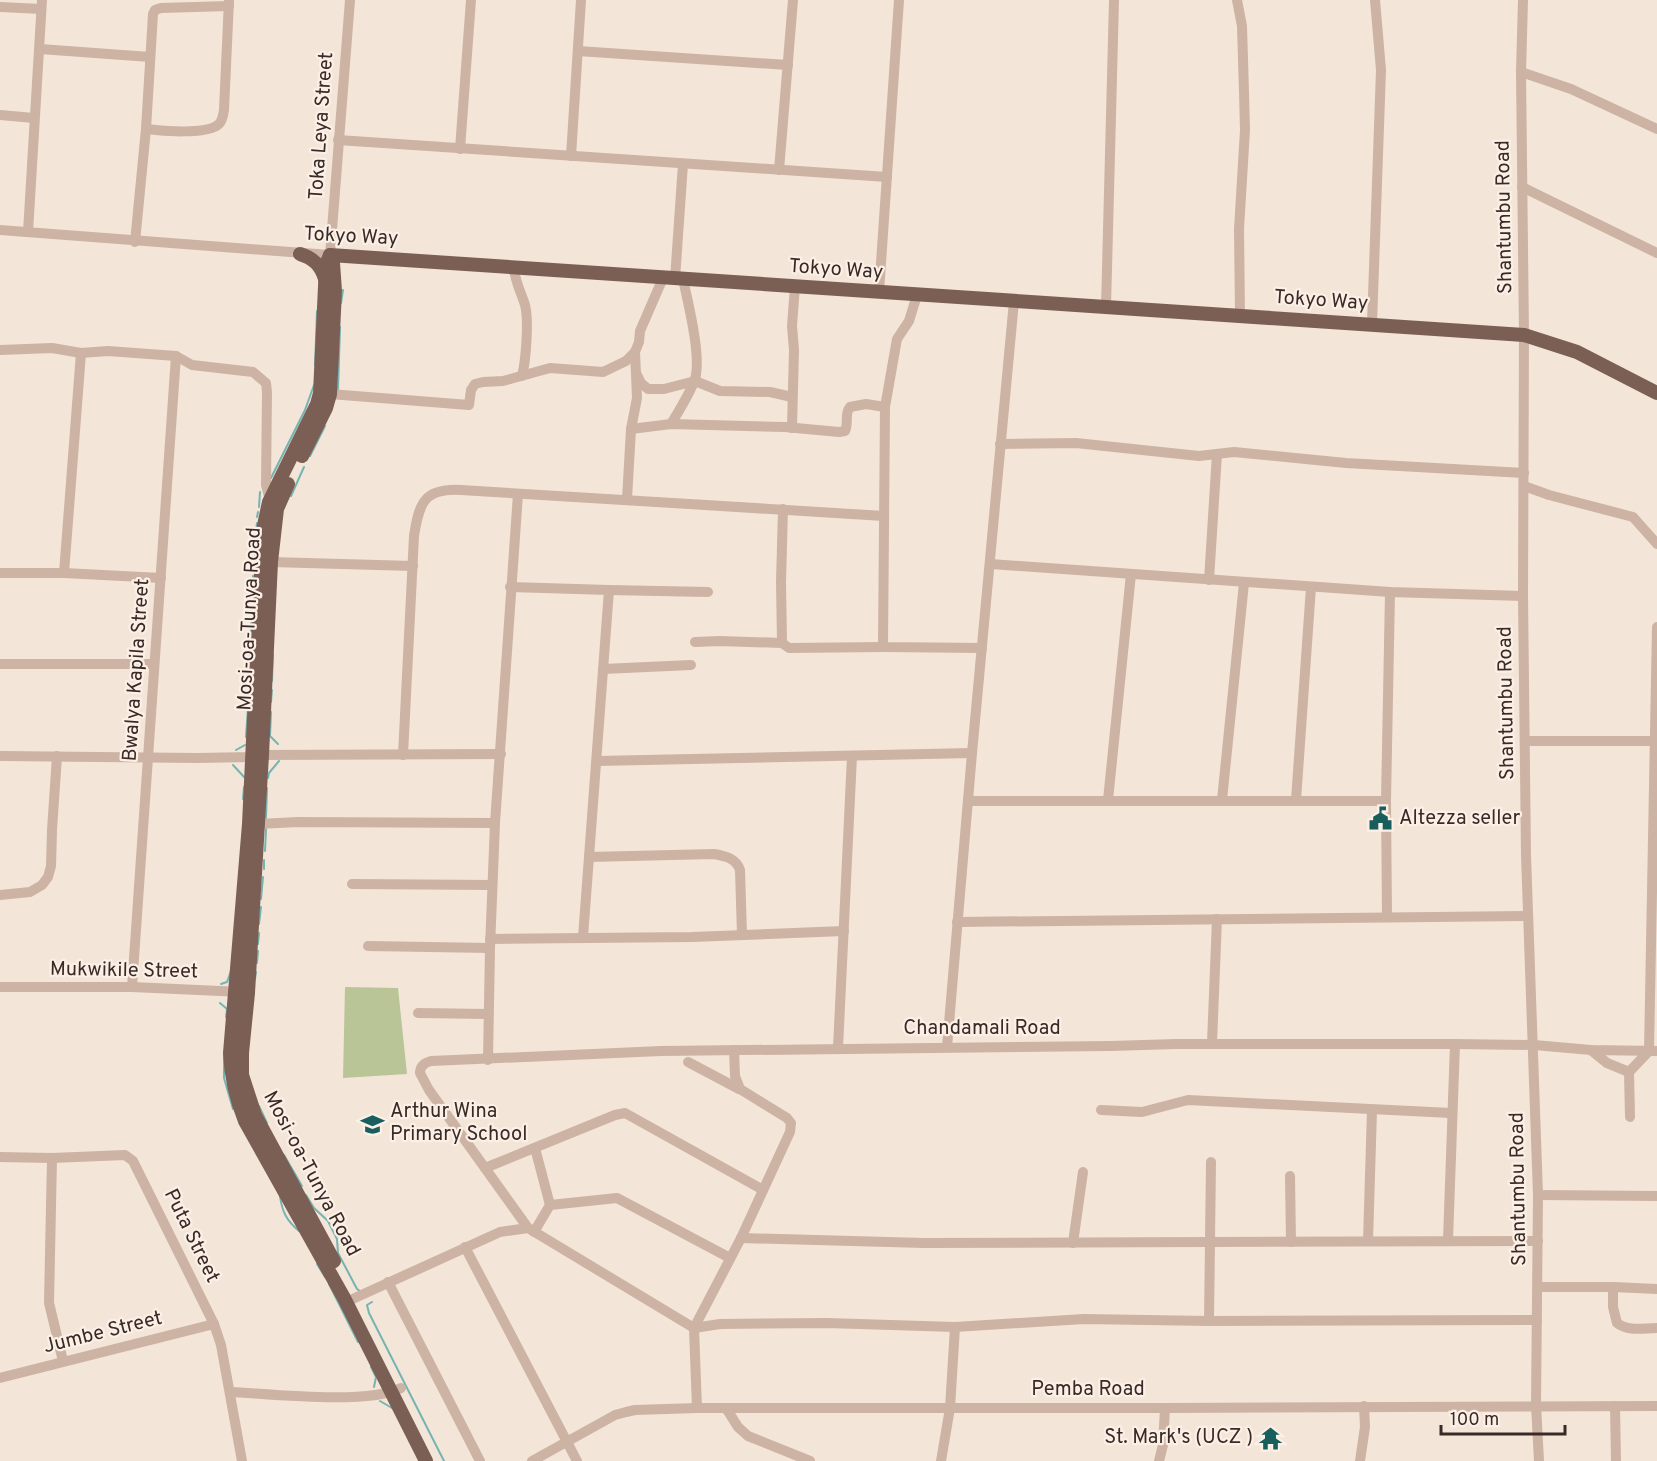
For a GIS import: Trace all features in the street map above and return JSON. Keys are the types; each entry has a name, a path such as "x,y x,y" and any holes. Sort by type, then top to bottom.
{"main road":[{"path":"300,254 314,260 330,286 348,261 358,256"},
{"name":"Tokyo Way","path":"330,255 1524,335 1577,352 1657,393"},
{"name":"Mosi-oa-Tunya Road","path":"330,255 326,265 330,286 330,394 326,408 264,522 260,561 258,824 242,992 230,1053 233,1081 240,1108 251,1131 350,1300 436,1461"},
{"name":"Mosi-oa-Tunya Road","path":"242,992 273,506 320,393 330,286"},
{"name":"Mosi-oa-Tunya Road","path":"397,1390 426,1461"}],"street":[{"name":"Toka Leya Street","path":"330,255 350,0"},
{"path":"460,149 471,0"},
{"path":"571,156 581,0"},
{"path":"780,170 793,0"},
{"path":"879,292 899,0"},
{"path":"1106,307 1114,0"},
{"path":"1237,0 1242,26 1245,92 1239,229 1240,316"},
{"path":"1372,324 1382,70 1375,0"},
{"name":"Shantumbu Road","path":"1523,0 1521,72 1524,335 1523,596 1528,916 1538,1195 1536,1405 1539,1461"},
{"path":"135,242 146,129 152,22 155,10 229,3 224,110 220,123 213,128 205,129 166,131 146,129"},
{"path":"0,7 42,5 28,232"},
{"path":"39,49 150,57"},
{"path":"578,51 788,65"},
{"path":"1521,72 1571,90 1657,129"},
{"path":"0,115 34,118"},
{"path":"338,140 887,177"},
{"path":"671,424 695,381 697,366 694,339 674,279 682,164"},
{"path":"1522,187 1657,253"},
{"name":"Tokyo Way","path":"0,230 330,255"},
{"path":"514,268 515,279 525,307 526,348 522,376"},
{"path":"627,499 631,429 637,398 635,352 640,331 674,279"},
{"path":"792,428 794,350 792,326 795,286"},
{"path":"883,647 885,407 897,339 909,321 918,294"},
{"path":"947,1047 981,648 991,564 1014,301"},
{"path":"0,350 52,348 81,352 119,351 176,356 192,365 253,372 266,383 266,485 273,506"},
{"path":"64,573 81,352"},
{"path":"330,394 469,405 471,390 475,384 503,381 550,368 603,372 626,361 635,352"},
{"name":"Bwalya Kapila Street","path":"132,987 176,356"},
{"path":"635,371 648,389 664,389 695,381 720,392 770,392 792,397"},
{"path":"631,429 671,424 844,431 847,427 847,414 850,407 866,404 885,407"},
{"path":"1000,444 1076,443 1199,456 1234,452 1346,463 1524,473"},
{"path":"1209,580 1217,454"},
{"path":"1524,486 1549,495 1633,517 1657,544"},
{"path":"403,755 417,518 420,506 426,497 447,489 884,516"},
{"path":"488,1059 495,823 518,494"},
{"path":"782,643 780,604 783,509"},
{"path":"271,562 413,567"},
{"path":"991,564 1390,592 1523,596"},
{"path":"0,573 64,573 161,578"},
{"path":"1108,800 1131,574"},
{"path":"1222,800 1245,582"},
{"path":"510,587 708,592"},
{"path":"1296,800 1311,587"},
{"path":"583,938 609,590"},
{"path":"1387,918 1386,801 1390,592"},
{"path":"1629,1072 1653,1051 1657,627"},
{"path":"695,642 782,643 789,648 981,648"},
{"path":"0,664 154,664"},
{"path":"603,669 691,665"},
{"path":"1525,741 1655,741"},
{"path":"597,761 972,753"},
{"path":"0,756 149,758 501,754"},
{"path":"0,895 30,892 42,885 48,877 51,866 57,756"},
{"path":"838,1048 852,756"},
{"path":"968,801 1386,801"},
{"path":"258,824 298,822 495,823"},
{"path":"589,856 714,854 730,859 738,865 740,870 742,935"},
{"path":"352,884 492,885"},
{"path":"957,922 1528,916"},
{"path":"1212,1044 1217,919"},
{"path":"368,946 844,931"},
{"name":"Mukwikile Street","path":"0,987 132,987 242,992"},
{"path":"418,1013 488,1014"},
{"path":"1448,1240 1455,1044"},
{"name":"Chandamali Road","path":"485,1168 429,1090 420,1074 421,1066 430,1061 838,1048 1455,1044 1653,1051"},
{"path":"734,1050 735,1076 740,1089"},
{"path":"1591,1050 1607,1063 1629,1072"},
{"path":"688,1062 740,1089 787,1118 790,1124 790,1132 741,1238 694,1328 697,1408"},
{"path":"1629,1072 1630,1117"},
{"path":"1101,1110 1142,1112 1188,1100 1451,1113"},
{"path":"1368,1241 1372,1110"},
{"path":"763,1190 625,1113 485,1168 531,1230 694,1328 720,1324 827,1323 955,1327 1083,1319 1537,1320"},
{"path":"535,1148 550,1205"},
{"name":"Puta Street","path":"0,1157 52,1158 125,1155 130,1157 214,1324 231,1392 242,1461"},
{"path":"52,1158 49,1303 63,1362"},
{"path":"1209,1321 1211,1162"},
{"path":"1073,1243 1083,1172"},
{"path":"1290,1176 1291,1242"},
{"path":"1538,1195 1657,1196"},
{"path":"350,1300 500,1232 531,1230 550,1205 616,1198 730,1258"},
{"path":"741,1238 924,1243 1538,1241"},
{"path":"465,1247 577,1461"},
{"path":"388,1282 480,1461"},
{"path":"1538,1287 1657,1289"},
{"path":"1612,1287 1617,1323 1625,1328 1657,1328"},
{"name":"Jumbe Street","path":"0,1378 214,1324"},
{"path":"941,1461 950,1408 955,1327"},
{"path":"231,1392 337,1396 397,1390"},
{"path":"1360,1461 1365,1427 1364,1406"},
{"path":"1615,1406 1616,1461"},
{"name":"Pemba Road","path":"532,1461 615,1415 635,1410 1657,1406"},
{"path":"726,1408 748,1436 788,1457 810,1461"},
{"path":"1159,1461 1163,1445 1166,1408"}],"green space":[{"path":"345,987 398,988 407,1074 343,1078"}],"waterway":[{"path":"341,303 343,290"},
{"path":"315,365 317,311"},
{"path":"338,390 340,327"},
{"path":"271,478 305,410 314,385"},
{"path":"310,456 325,426"},
{"path":"291,496 304,467"},
{"path":"259,507 260,492"},
{"path":"257,517 258,512"},
{"path":"256,531 257,523"},
{"path":"254,569 255,554"},
{"path":"252,594 253,576"},
{"path":"251,602 251,635"},
{"path":"249,687 250,651"},
{"path":"272,681 273,654"},
{"path":"271,702 272,690"},
{"path":"248,694 248,700"},
{"path":"246,737 248,707"},
{"path":"271,712 270,736 278,744"},
{"path":"236,750 245,745"},
{"path":"268,778 269,773 279,761"},
{"path":"233,765 245,778"},
{"path":"243,799 244,787"},
{"path":"266,818 267,788"},
{"path":"265,851 266,829"},
{"path":"264,860 264,869"},
{"path":"261,899 263,877"},
{"path":"259,924 261,907"},
{"path":"258,944 259,933"},
{"path":"257,963 258,951"},
{"path":"221,984 227,982 231,971"},
{"path":"255,979 256,972"},
{"path":"220,1003 227,1009 226,1017"},
{"path":"224,1053 224,1078 233,1109"},
{"path":"259,1106 267,1123"},
{"path":"284,1155 302,1186"},
{"path":"306,1195 314,1208 328,1221 337,1239 338,1253 360,1291"},
{"path":"280,1196 286,1216 299,1231"},
{"path":"317,1264 325,1277"},
{"path":"329,1284 358,1342"},
{"path":"372,1302 367,1305 369,1313 444,1461"},
{"path":"371,1367 376,1377 374,1387"},
{"path":"380,1401 392,1408"}],"place":[{"name":"Altezza seller","path":"1381,819"},
{"name":"Arthur Wina Primary School","path":"372,1124"},
{"name":"St. Mark's (UCZ )","path":"1271,1438"}]}
